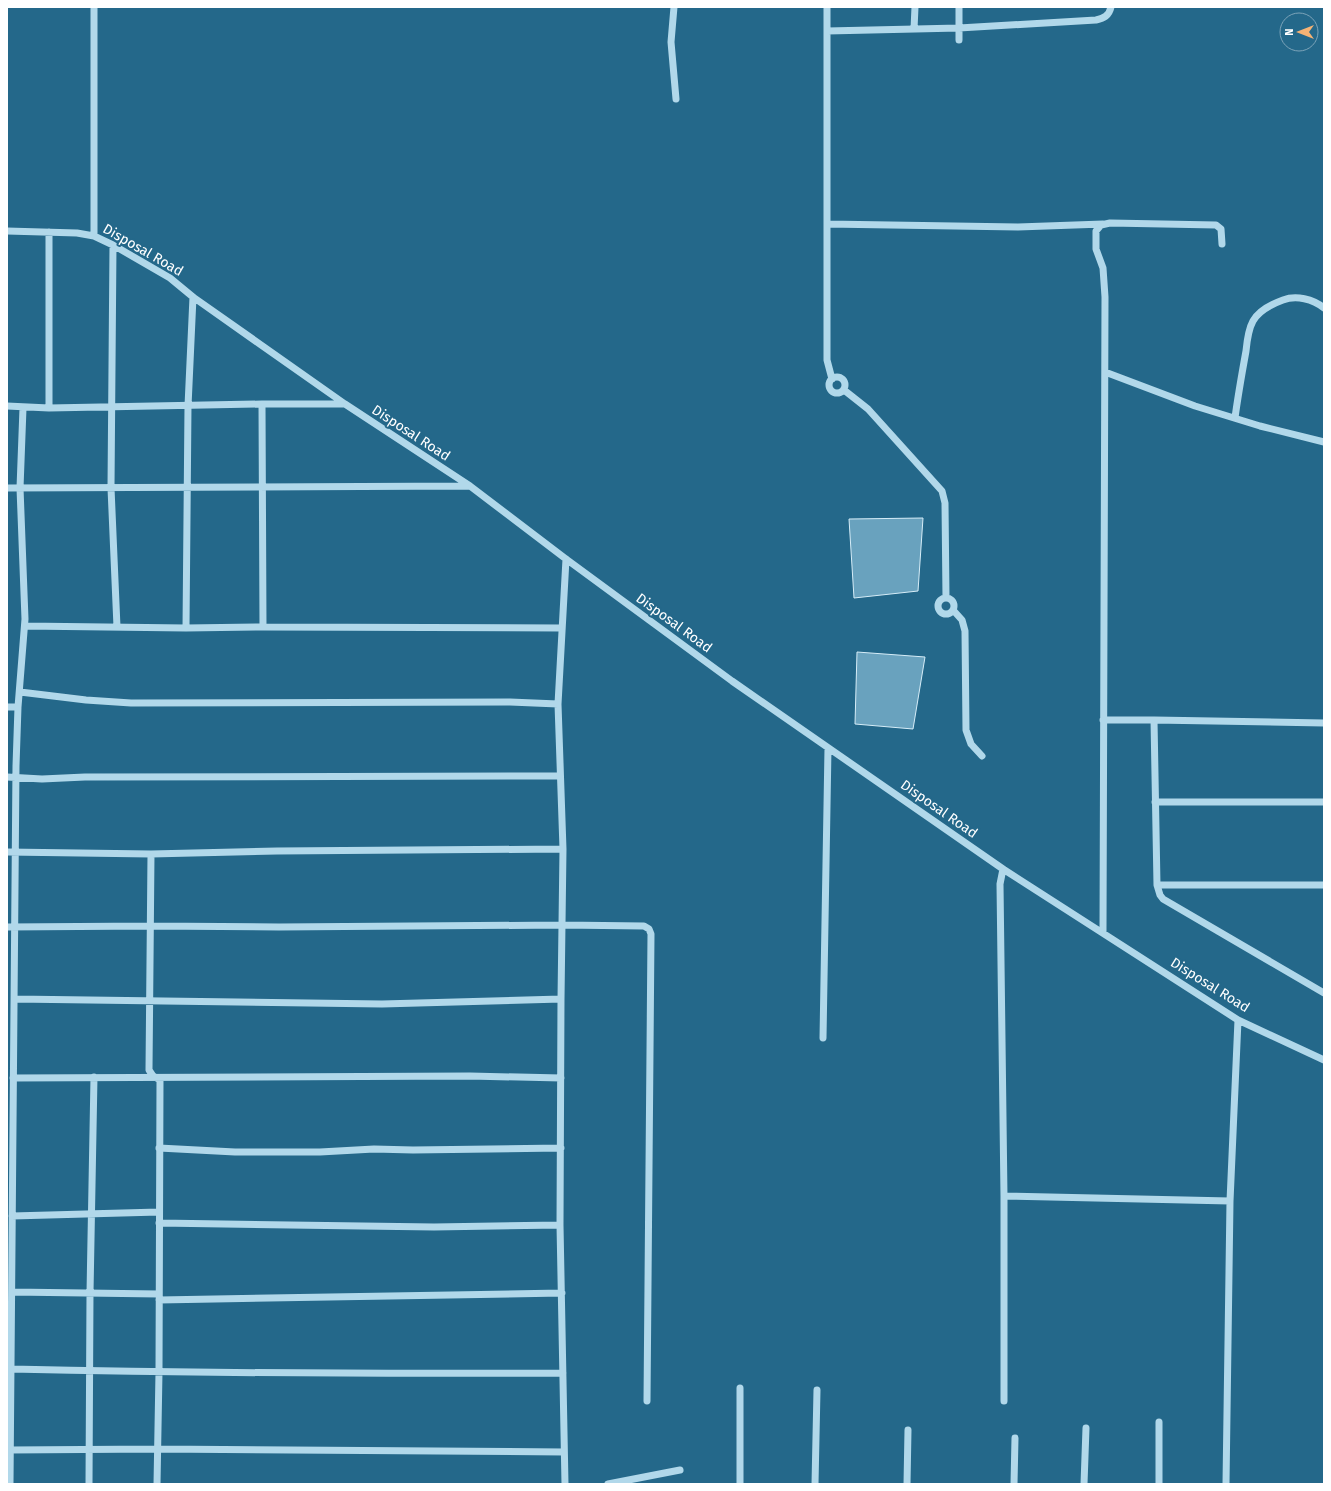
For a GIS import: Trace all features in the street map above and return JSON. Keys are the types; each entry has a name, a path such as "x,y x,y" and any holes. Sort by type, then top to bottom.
{"street":[{"path":"94,7 94,236"},
{"path":"674,7 671,42 676,99"},
{"path":"827,7 827,360 832,378 829,385 832,392 839,393 844,390 846,385 843,379 836,377 832,378"},
{"path":"914,29 915,7"},
{"path":"959,7 959,40"},
{"path":"827,30 959,28 1096,20 1105,18 1110,12 1111,7"},
{"path":"827,224 1018,227 1105,224 1216,225 1221,229 1222,244"},
{"path":"1103,933 1104,277 1103,268 1096,249 1095,237 1098,227 1105,224"},
{"name":"Disposal Road","path":"7,231 77,233 94,236 170,278 193,297 345,404 470,486 566,559 732,681 1003,869 1238,1020 1324,1060"},
{"path":"49,232 49,408"},
{"path":"113,246 111,488 117,627"},
{"path":"186,628 188,406 193,297"},
{"path":"1235,418 1249,331 1253,321 1261,312 1286,299 1294,298 1307,300 1319,304 1324,308"},
{"path":"1105,372 1195,406 1260,426 1324,442"},
{"path":"844,390 868,409 942,491 945,503 946,598"},
{"path":"262,404 263,627"},
{"path":"7,406 23,408 49,408 345,404"},
{"path":"10,1484 9,1440 11,1369 9,1354 12,1292 9,1273 12,1216 10,1192 10,1108 14,1078 16,777 18,707 25,626 20,488 23,408"},
{"path":"7,488 470,486"},
{"path":"565,1484 560,1225 563,849 558,704 566,559"},
{"path":"953,610 951,613 944,614 938,610 938,603 942,598 952,600 954,607 953,610 962,620 965,631 966,734 971,744 982,756"},
{"path":"25,626 186,628 561,628"},
{"path":"20,692 86,700 131,702 510,702 558,704"},
{"path":"7,707 18,707"},
{"path":"1103,720 1324,723"},
{"path":"1154,720 1157,884 1160,896 1166,903 1324,993"},
{"path":"823,1038 828,748"},
{"path":"7,777 42,779 85,777 560,776"},
{"path":"1155,802 1324,802"},
{"path":"7,852 150,854 277,851 563,849"},
{"path":"150,854 149,1070 153,1076 160,1080 157,1484"},
{"path":"1003,869 1000,884 1004,1196 1004,1401"},
{"path":"1157,884 1324,885"},
{"path":"7,927 562,925 644,926 649,929 651,934 647,1401"},
{"path":"15,1000 382,1004 561,999"},
{"path":"1226,1484 1230,1201 1238,1020"},
{"path":"14,1078 153,1076 264,1078 470,1076 561,1078"},
{"path":"89,1484 90,1293 94,1077"},
{"path":"160,1148 235,1152 320,1152 374,1149 413,1150 561,1148"},
{"path":"1004,1196 1230,1201"},
{"path":"12,1216 160,1212"},
{"path":"160,1223 434,1227 560,1225"},
{"path":"12,1292 90,1293 159,1297 562,1294"},
{"path":"11,1369 391,1374 563,1373"},
{"path":"740,1388 740,1484"},
{"path":"815,1484 817,1390"},
{"path":"1159,1422 1159,1484"},
{"path":"1084,1484 1086,1428"},
{"path":"907,1484 908,1430"},
{"path":"1014,1484 1015,1438"},
{"path":"10,1450 157,1449 564,1452"},
{"path":"608,1484 680,1470"}],"building":[{"path":"923,518 918,591 854,598 849,519"},
{"path":"857,652 925,657 913,729 855,724"}]}
